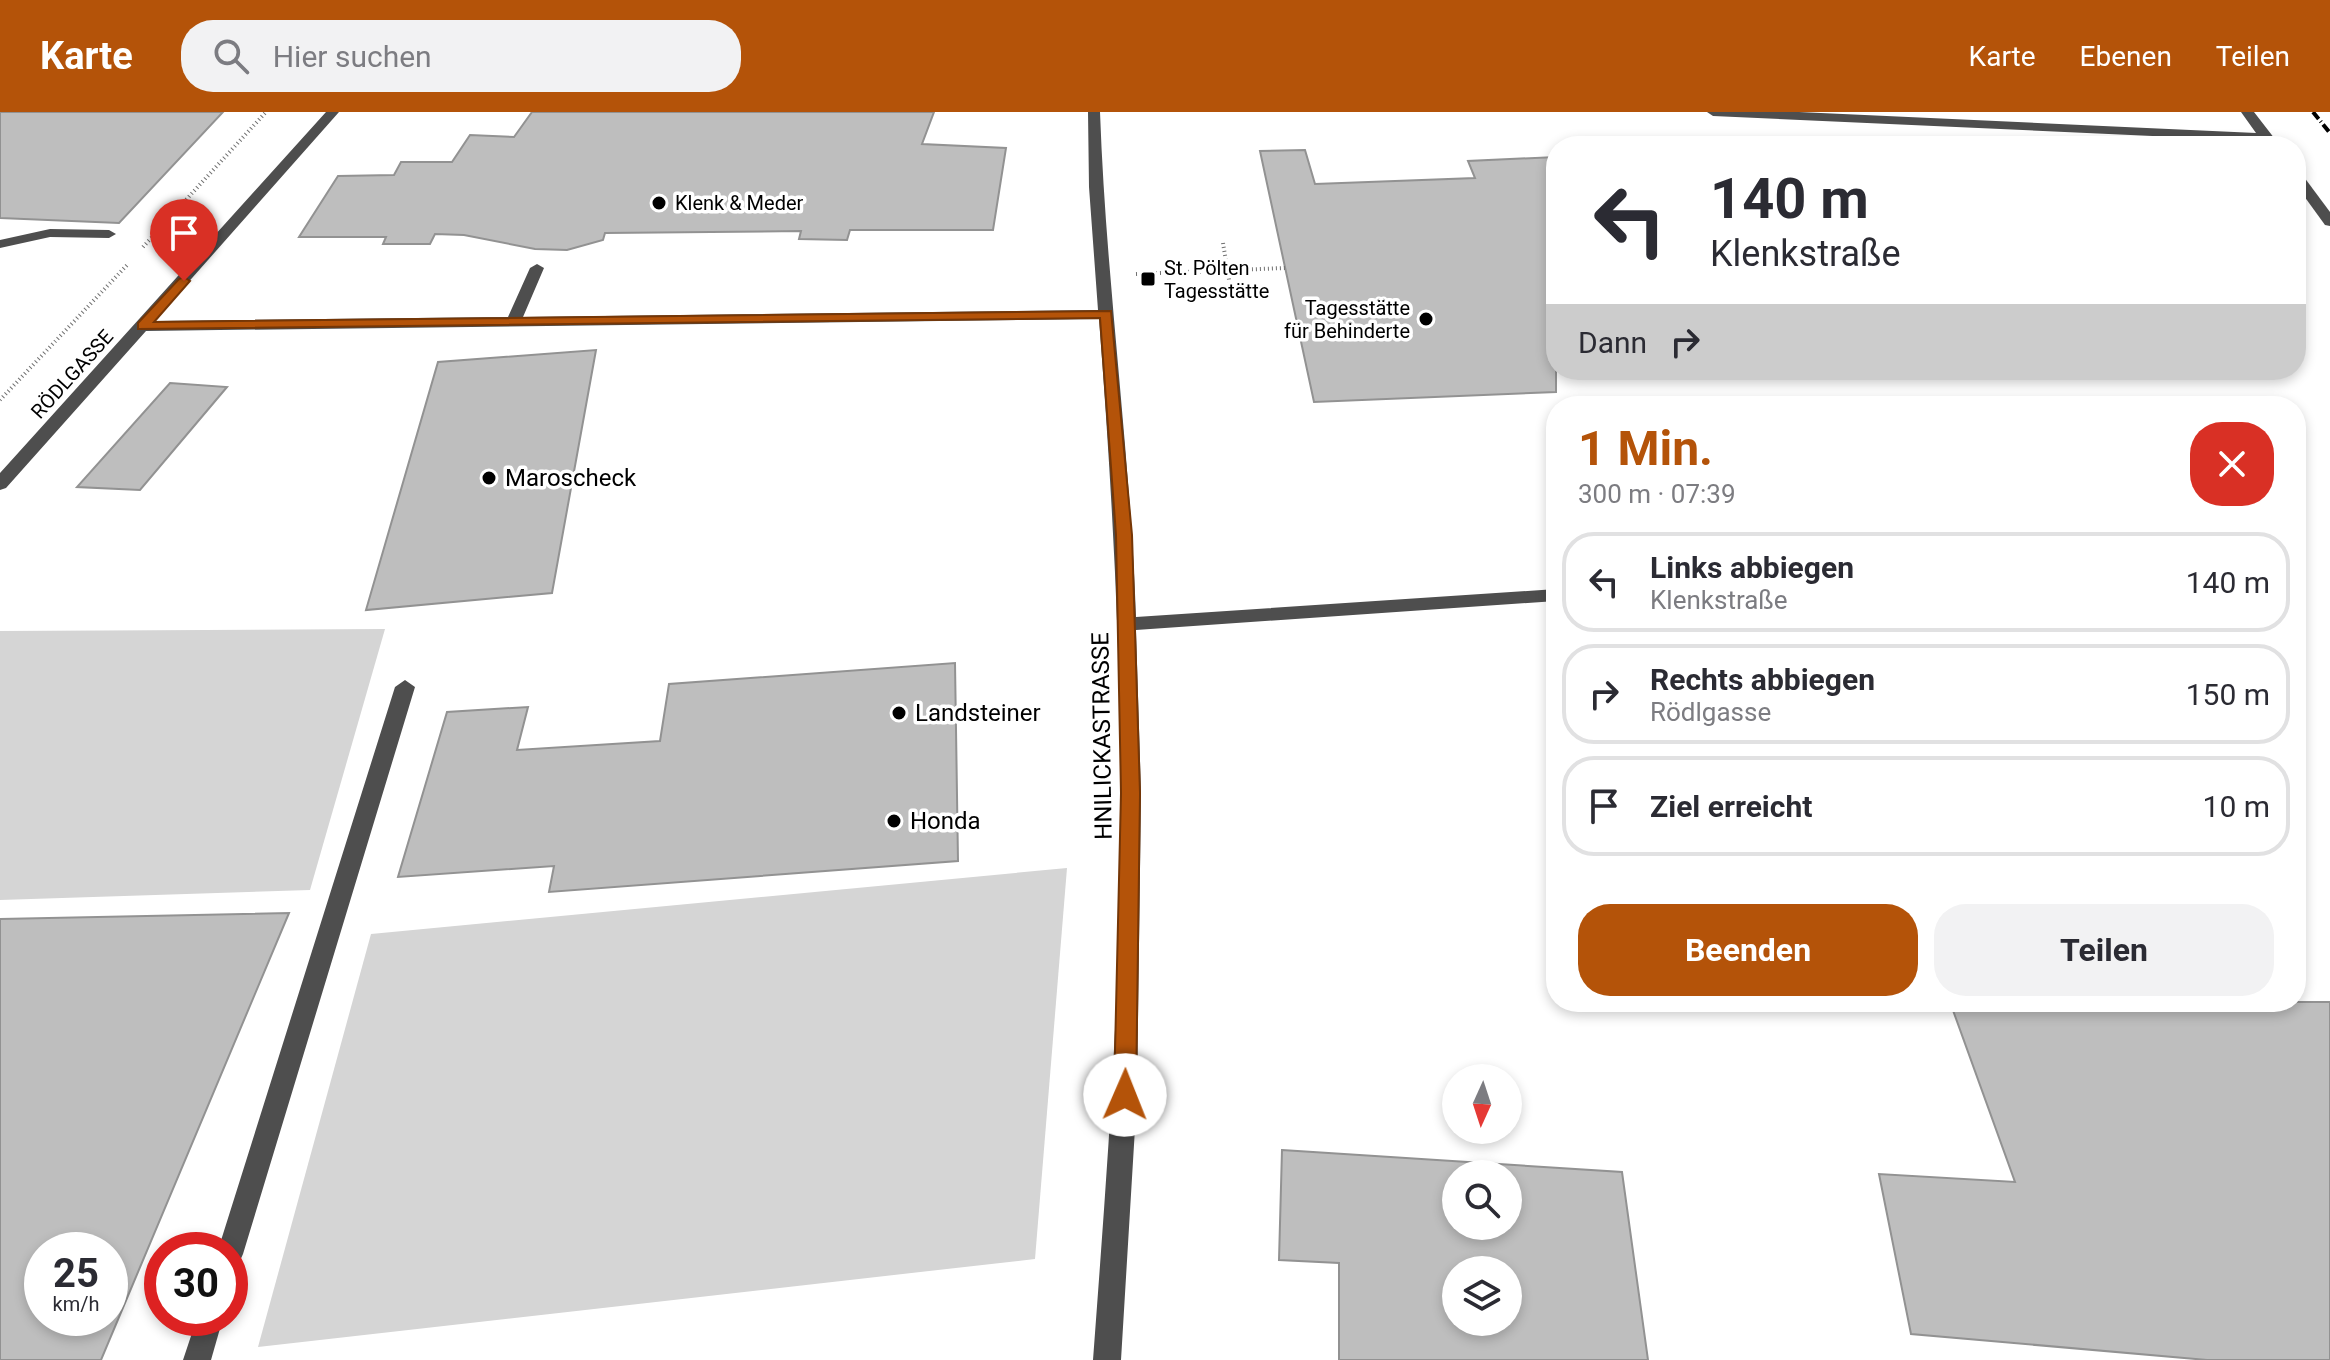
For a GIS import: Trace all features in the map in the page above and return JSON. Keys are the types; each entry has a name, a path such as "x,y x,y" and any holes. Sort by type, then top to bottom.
{"street":[{"name":"RÖDLGASSE","path":"0,484 333,112"},
{"name":"HNILICKASTRASSE","path":"1094,112 1094,158 1124,535 1131,793 1125,1095 1107,1360"},
{"path":"1713,112 2159,136"},
{"path":"2247,112 2265,136"},
{"path":"2306,190 2330,222"},
{"path":"0,244 50,233 109,234"},
{"path":"513,322 537,268"},
{"path":"143,326 1106,314"},
{"path":"1126,624 1546,596"},
{"path":"237,1232 405,687"},
{"path":"197,1360 204,1336"}],"path":[{"path":"1223,243 1232,298"},
{"path":"1103,276 1285,268"}],"shaded area":[{"path":"385,629 310,890 0,900 0,631"},
{"path":"1067,868 1035,1259 258,1347 371,934"}],"building":[{"path":"0,112 223,112 119,223 0,218"},
{"name":"Klenk & Meder","path":"532,112 934,112 922,144 1006,148 993,230 850,230 847,240 799,239 801,231 605,233 603,240 567,250 535,249 464,235 435,234 430,244 383,244 386,237 299,237 338,176 394,175 401,162 452,162 470,135 514,137"},
{"name":"Tagesstätte für Behinderte","path":"1305,150 1315,184 1475,178 1468,161 1546,157 1546,380 1556,380 1556,392 1314,402 1260,151"},
{"name":"Maroscheck","path":"596,350 552,593 366,610 438,362"},
{"path":"170,383 227,387 140,490 77,487"},
{"path":"955,663 958,861 549,892 554,866 398,877 447,712 528,707 517,750 660,741 669,684"},
{"path":"289,913 155,1232 144,1232 144,1258 128,1296 128,1232 24,1232 24,1336 111,1336 101,1360 0,1360 0,919"},
{"path":"2306,1002 2330,1002 2330,1360 2207,1360 1911,1334 1879,1174 2015,1182 1954,1012 2306,1012"},
{"path":"1282,1150 1442,1160 1442,1240 1522,1240 1522,1166 1622,1172 1648,1360 1339,1360 1339,1263 1279,1260"}],"railway":[{"path":"2313,112 2330,133"}],"place":[{"name":"Klenk & Meder","path":"659,203"},
{"name":"St. Pölten Tagesstätte","path":"1148,279"},
{"name":"Tagesstätte für Behinderte","path":"1426,319"},
{"name":"Maroscheck","path":"489,478"},
{"name":"Landsteiner","path":"899,713"},
{"name":"Honda","path":"894,821"}],"route":[{"path":"184,281 143,326 1106,314 1124,535 1131,793 1125,1095"}]}
